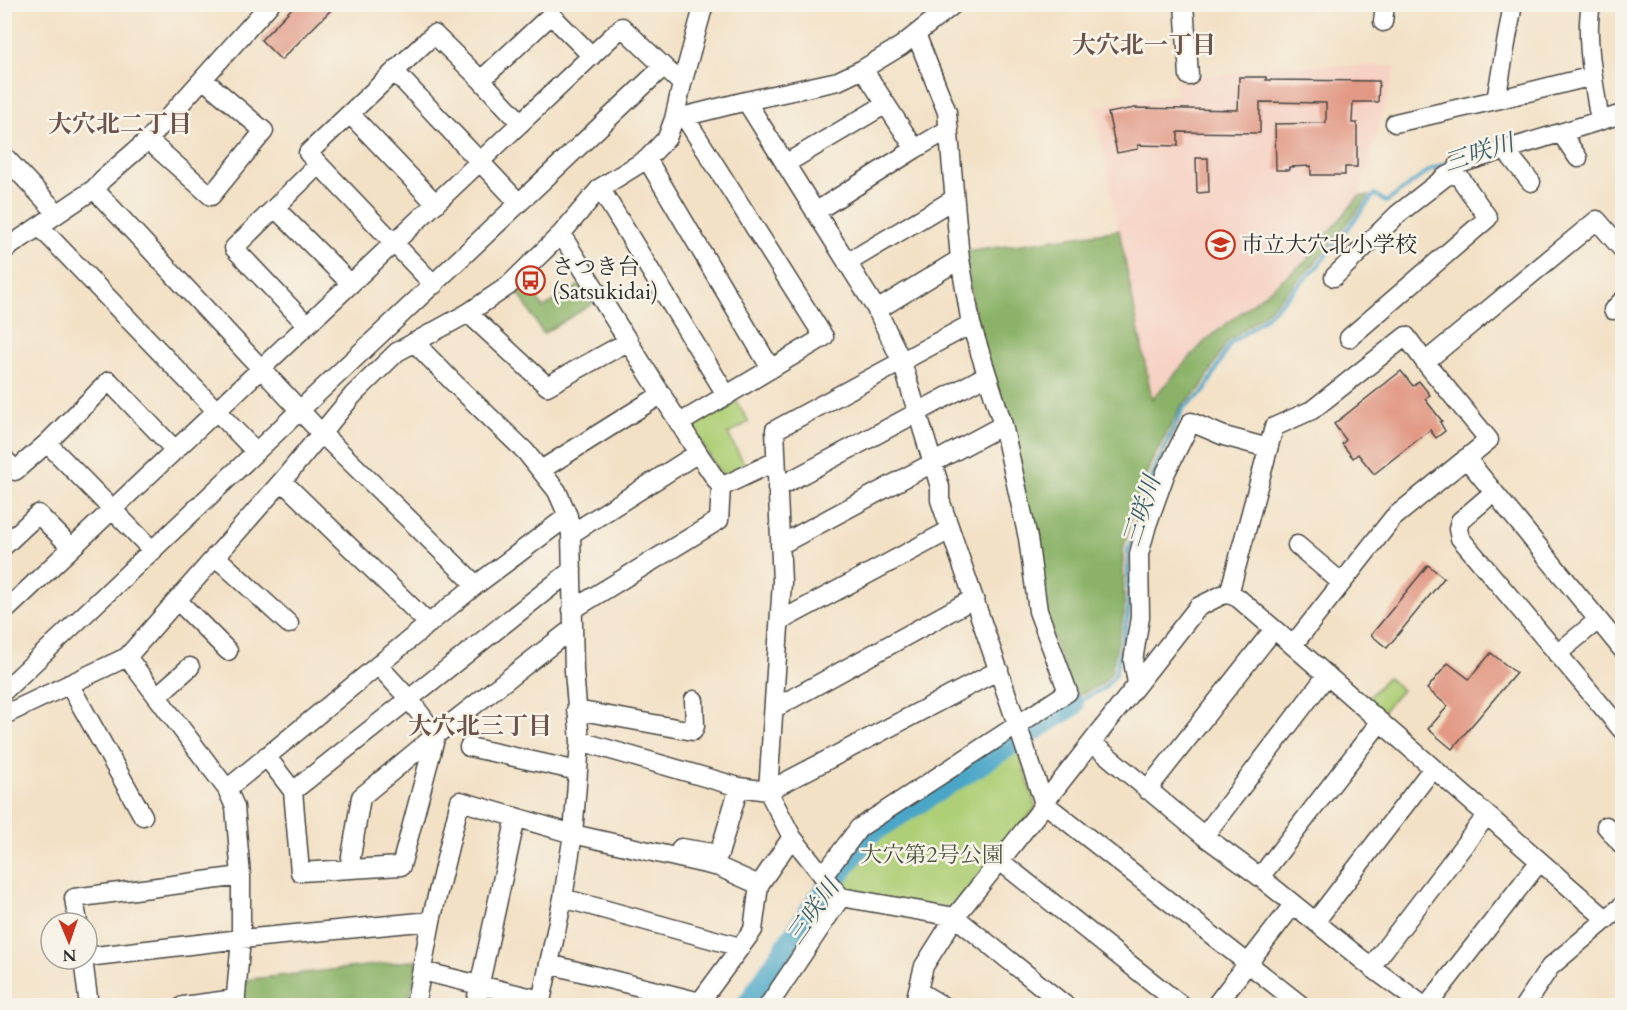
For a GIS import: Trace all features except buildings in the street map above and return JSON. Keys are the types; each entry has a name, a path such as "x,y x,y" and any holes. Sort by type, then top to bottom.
{"street":[{"path":"4,250 94,189 148,140 270,4"},
{"path":"5,713 127,657 282,481 352,395 397,352 468,314 508,286 561,234 600,188 647,159 667,138 679,117 682,84 704,4"},
{"path":"679,117 838,81 864,69 902,46 954,4"},
{"path":"1184,4 1189,76"},
{"path":"1496,100 1513,4"},
{"path":"1334,277 1398,214 1445,177 1456,172 1459,164 1609,118 1593,76 1588,19 1591,4"},
{"path":"481,80 551,15 592,56"},
{"path":"4,612 622,27 682,84"},
{"path":"434,285 308,153 434,34 521,123"},
{"path":"822,876 859,828 1020,733 1068,692 1038,611 1028,538 1003,425 971,324 960,259 947,112 916,34"},
{"path":"4,692 663,67"},
{"path":"864,69 915,149"},
{"path":"395,72 519,202"},
{"path":"1395,123 1593,76"},
{"path":"148,140 211,196 264,131 203,79"},
{"path":"746,101 877,310 902,362 940,487 940,500 1044,803 1302,1005"},
{"path":"785,164 886,104"},
{"path":"350,114 436,204"},
{"path":"679,117 824,337 680,423"},
{"path":"815,212 949,129"},
{"path":"1561,133 1578,158"},
{"path":"1505,150 1532,182"},
{"path":"4,156 57,213"},
{"path":"647,159 771,369"},
{"path":"307,325 234,248 318,165"},
{"path":"1349,338 1488,218 1456,172"},
{"path":"600,188 727,396"},
{"path":"94,189 321,433 476,585"},
{"path":"847,263 954,199"},
{"path":"275,208 351,284"},
{"path":"1425,362 1597,220 1623,249"},
{"path":"40,227 256,452"},
{"path":"350,869 361,797 573,619 719,520 721,487 561,234"},
{"path":"877,310 960,259"},
{"path":"468,314 547,386 629,341"},
{"path":"971,324 775,430 782,582 768,791 792,837 841,897 955,916 1066,1005"},
{"path":"1229,594 1274,427 1312,410 1407,336 1425,362 1489,440 1393,518 1293,645"},
{"path":"414,342 525,451 557,491 568,516 571,534 576,711 579,741 573,834 563,898 540,1003 422,971"},
{"path":"777,488 987,375"},
{"path":"4,458 15,471 47,443 109,381 175,450"},
{"path":"541,470 662,394"},
{"path":"1137,683 1133,661 1140,617 1139,554 1166,472 1191,422 1224,436 1268,448"},
{"path":"780,545 1003,425"},
{"path":"47,443 153,551"},
{"path":"571,534 698,453"},
{"path":"1466,458 1623,649"},
{"path":"721,487 776,461"},
{"path":"282,481 429,624"},
{"path":"1494,492 1460,521 1458,529 1460,538 1557,654 1620,722"},
{"path":"4,546 39,514 72,548"},
{"path":"227,789 476,585 568,516"},
{"path":"780,621 950,530"},
{"path":"1297,545 1342,583"},
{"path":"215,556 289,624"},
{"path":"293,791 572,570"},
{"path":"943,1005 916,998 924,966 955,916 1198,607 1229,594 1238,598 1293,645 1606,919"},
{"path":"775,708 973,599"},
{"path":"177,600 228,651"},
{"path":"1557,654 1598,620"},
{"path":"1147,790 1274,629"},
{"path":"127,657 227,789 235,807 241,876 241,939 235,1002 183,1005"},
{"path":"378,665 409,699 436,735"},
{"path":"157,696 190,667"},
{"path":"579,741 739,787 768,791 999,670"},
{"path":"1204,836 1327,675"},
{"path":"69,684 143,816"},
{"path":"576,711 693,730 695,726 694,700"},
{"path":"1260,877 1380,722"},
{"path":"266,756 293,791 300,872 401,866 436,735"},
{"path":"1092,743 1204,836 1260,877 1371,967 1425,1005 1540,861"},
{"path":"469,747 578,771"},
{"path":"1315,921 1433,768"},
{"path":"641,850 666,845 719,854 739,787"},
{"path":"415,1005 431,921 460,801 573,834 719,867 759,885"},
{"path":"1371,967 1487,815"},
{"path":"475,1005 516,818"},
{"path":"1606,826 1623,845"},
{"path":"549,964 699,1004 753,930 759,885 792,837"},
{"path":"1000,861 1182,1005"},
{"path":"76,911 74,898 241,876"},
{"path":"768,1005 841,897"},
{"path":"563,898 740,947"},
{"path":"1215,1005 1293,905"},
{"path":"1524,1005 1550,967 1623,906"},
{"path":"99,956 431,921"},
{"path":"85,971 89,1005"}],"shaded area":[{"name":"市立大穴北小学校","path":"1283,66 1396,66 1359,196 1306,261 1206,341 1151,400 1095,107 1177,94 1175,81"}],"green space":[{"path":"1359,196 1369,196 1314,264 1262,316 1227,342 1200,389 1181,406 1150,465 1131,518 1123,551 1124,614 1111,673 1102,684 1074,698 1044,613 975,323 965,252 1119,230 1152,399 1205,341 1306,261"},
{"path":"523,273 543,308 581,284 592,304 543,334 512,282"},
{"path":"736,401 749,422 728,434 746,467 729,479 722,476 694,431 695,423"},
{"path":"1387,677 1402,690 1381,714 1366,701"},
{"name":"大穴第2号公園","path":"1016,744 1036,807 952,909 844,892 840,882 870,837"},
{"path":"418,960 408,1005 242,1006 244,980"}],"waterway":[{"name":"三咲川","path":"1072,705 1104,688 1115,675 1128,615 1128,551 1156,467 1183,408 1204,392 1230,344 1263,320 1317,267 1375,194 1386,202 1430,170 1455,159"},
{"name":"三咲川","path":"748,1006 814,907 867,834 1072,705"}],"place":[{"name":"市立大穴北小学校","path":"1220,245"},
{"name":"さつき台 (Satsukidai)","path":"531,280"}],"district":[{"name":"大穴北一丁目","path":"1144,45"},
{"name":"大穴北二丁目","path":"120,124"},
{"name":"大穴北三丁目","path":"480,726"}]}
